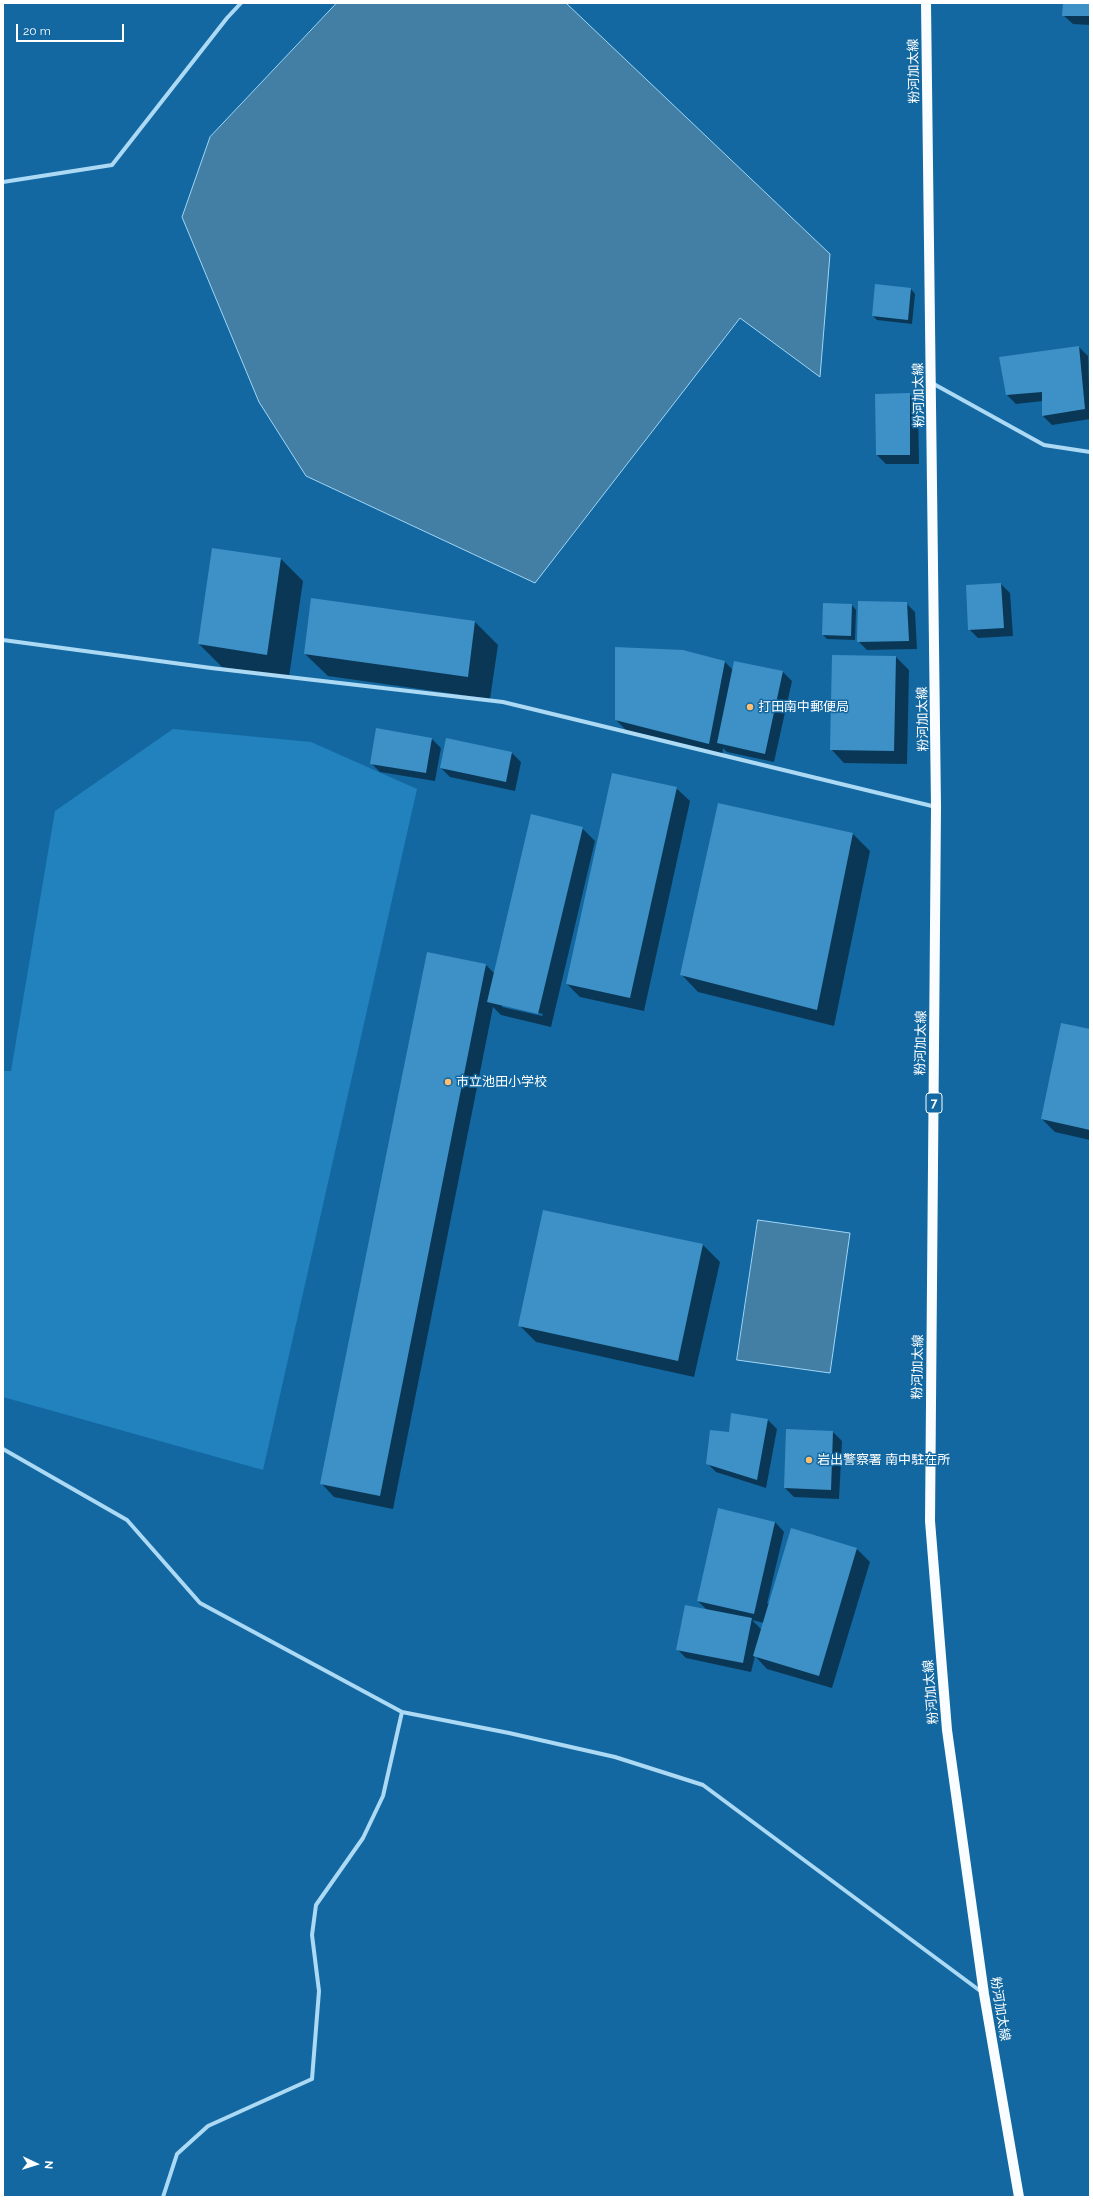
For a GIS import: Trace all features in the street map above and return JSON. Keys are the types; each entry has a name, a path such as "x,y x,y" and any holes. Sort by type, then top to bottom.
{"main road":[{"name":"粉河加太線","path":"926,3 932,383 936,807 930,1521 947,1730 984,1994 1019,2197"}],"street":[{"path":"3,182 112,165 227,18 241,3"},
{"path":"932,383 1044,445 1090,452"},
{"path":"3,640 211,668 503,702 936,807"},
{"path":"3,1449 127,1520 200,1603 402,1712 509,1733 615,1757 703,1785 984,1994"},
{"path":"163,2197 177,2154 208,2126 312,2078 319,1990 312,1935 316,1905 363,1838 383,1796 402,1712"}],"shaded area":[{"path":"337,3 566,3 830,254 820,377 740,318 535,583 306,476 259,402 182,217 210,137"},
{"path":"173,729 311,742 417,789 263,1470 3,1397 3,1071 11,1071 55,811"},
{"path":"758,1220 850,1233 830,1373 737,1360"}],"building":[{"path":"1063,3 1090,3 1090,16 1062,16"},
{"path":"875,284 911,288 908,320 872,316"},
{"path":"1079,346 1085,409 1042,416 1042,392 1006,395 999,357"},
{"path":"910,393 910,455 876,455 875,394"},
{"path":"212,548 281,558 267,655 198,644"},
{"path":"1001,583 1004,628 968,630 966,585"},
{"path":"311,598 475,621 468,677 304,654"},
{"path":"858,601 907,602 909,641 857,642"},
{"path":"823,603 852,604 851,636 822,635"},
{"path":"615,647 683,650 725,661 709,744 615,720"},
{"path":"832,655 896,656 894,751 830,750"},
{"path":"734,661 783,671 765,754 717,743"},
{"path":"376,728 432,738 426,773 370,764"},
{"path":"446,738 512,752 506,782 440,768"},
{"path":"612,773 677,787 630,998 566,984"},
{"path":"718,803 853,833 817,1010 680,975"},
{"path":"531,814 583,827 538,1014 487,1002"},
{"path":"427,952 486,964 380,1496 320,1484"},
{"path":"1061,1023 1090,1029 1090,1130 1041,1119"},
{"path":"543,1210 703,1244 678,1361 518,1326"},
{"path":"731,1413 768,1419 757,1480 706,1464 710,1430 729,1432"},
{"name":"岩出警察署 南中駐在所","path":"786,1429 833,1431 831,1490 784,1488"},
{"path":"718,1508 775,1522 754,1614 697,1601"},
{"path":"791,1528 857,1548 819,1676 753,1656"},
{"path":"685,1605 752,1618 743,1663 676,1650"}],"place":[{"name":"打田南中郵便局","path":"750,707"},
{"name":"市立池田小学校","path":"448,1082"},
{"name":"岩出警察署 南中駐在所","path":"809,1460"}]}
